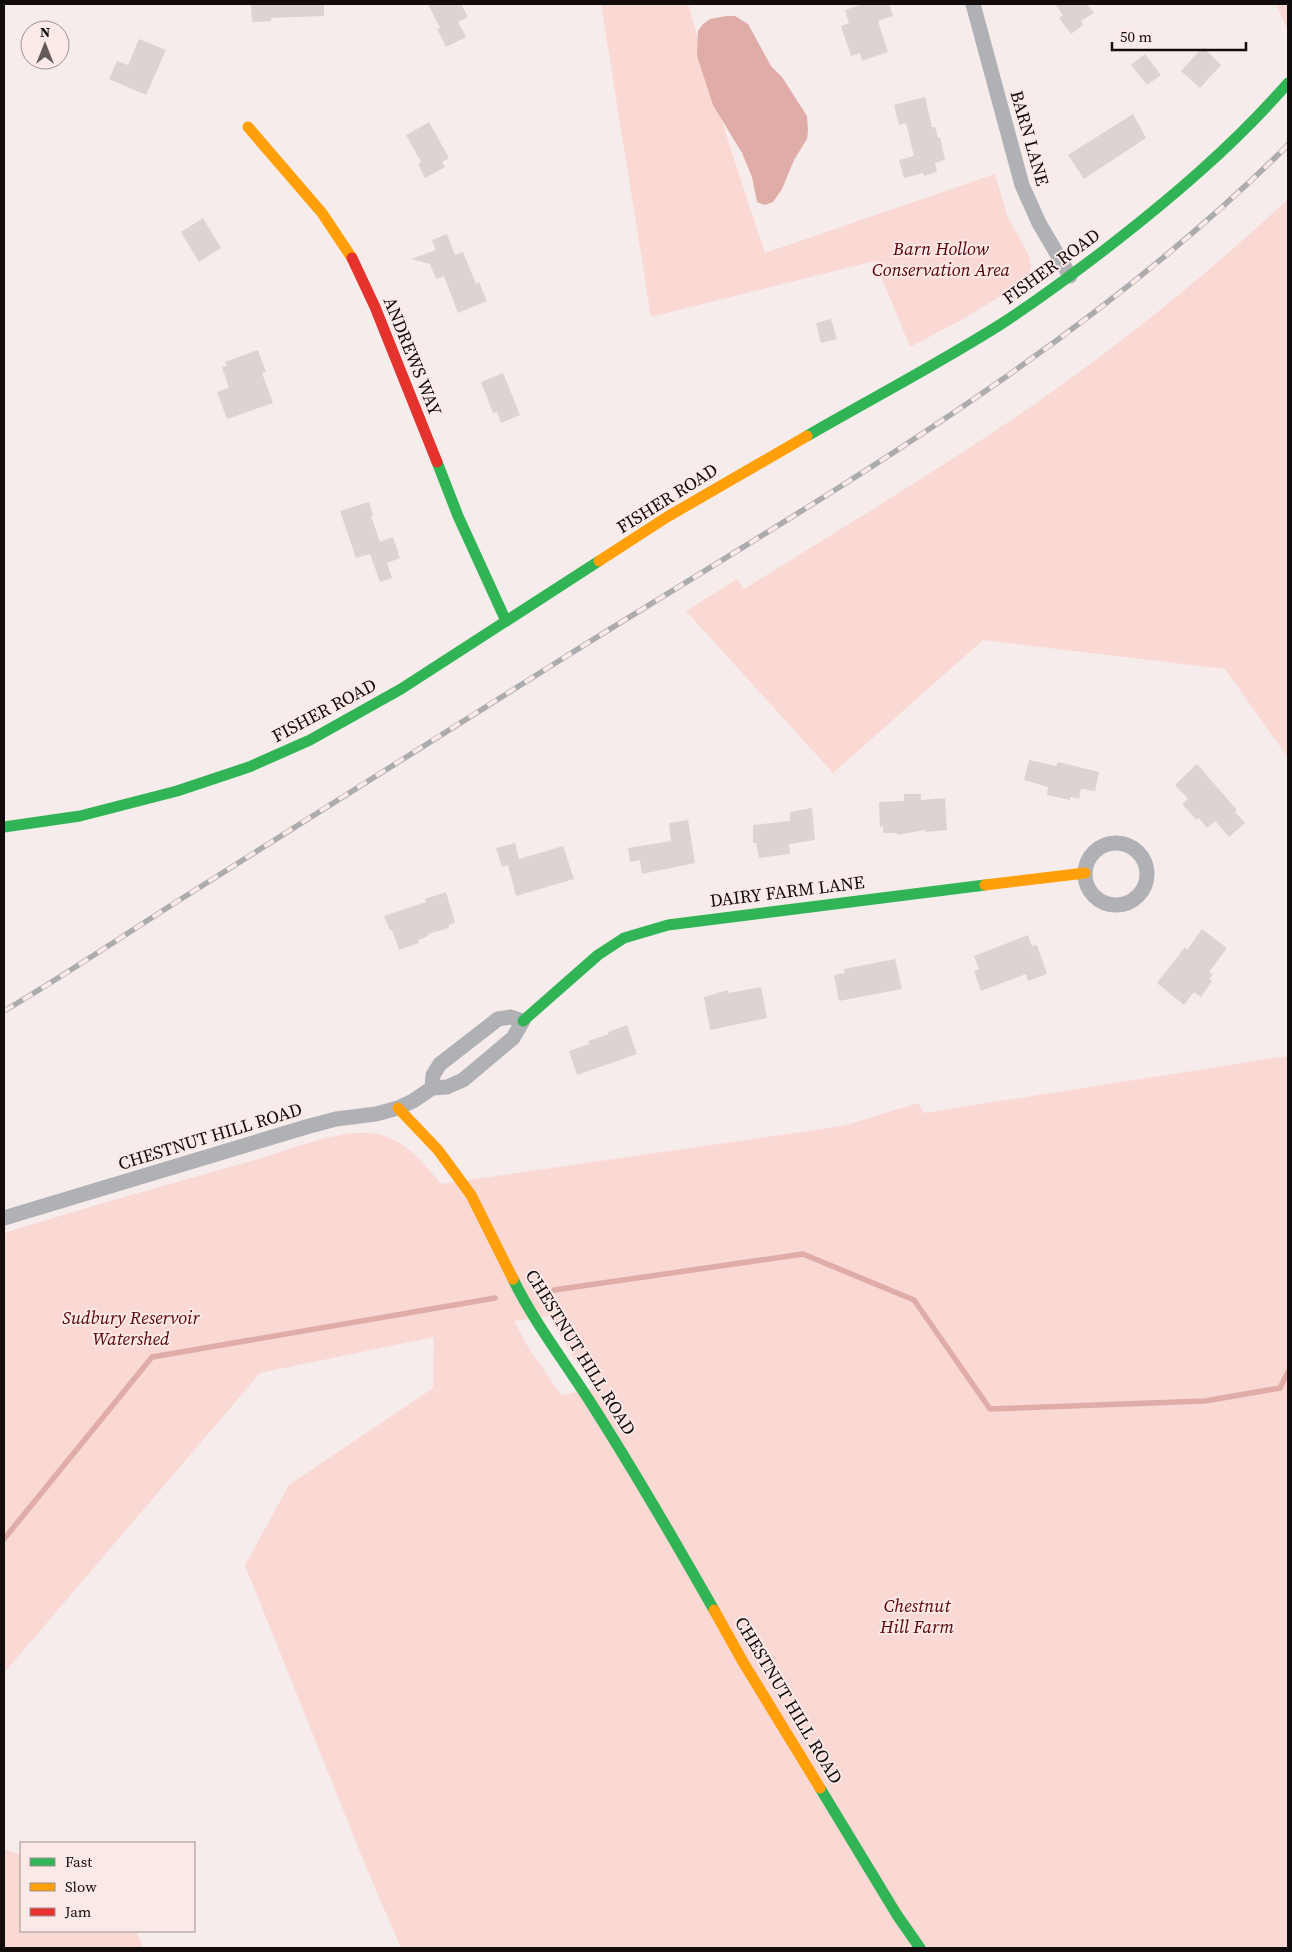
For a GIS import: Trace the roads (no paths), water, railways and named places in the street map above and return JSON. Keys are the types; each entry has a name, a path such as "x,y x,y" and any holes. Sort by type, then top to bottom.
{"street":[{"name":"BARN LANE","path":"973,4 1022,184 1036,217 1070,276"},
{"name":"FISHER ROAD","path":"4,827 89,813 177,791 248,768 310,740 401,689 667,517 998,326 1070,276 1167,200 1240,135 1288,83"},
{"name":"ANDREWS WAY","path":"248,127 322,213 357,266 458,516 506,621"},
{"path":"1112,843 1122,843 1132,847 1141,854 1148,874 1146,885 1134,900 1125,904 1115,905 1097,899 1090,891 1086,882 1085,872 1087,862 1097,850 1112,843"},
{"name":"DAIRY FARM LANE","path":"398,1108 413,1101 432,1088 447,1087 463,1080 513,1038 523,1021 598,955 624,938 668,925 1085,872"},
{"path":"432,1088 433,1075 440,1064 498,1019 511,1017 523,1021"},
{"name":"CHESTNUT HILL ROAD","path":"4,1218 306,1127 336,1119 376,1114 398,1108 438,1150 471,1195 526,1306 600,1418 672,1536 748,1670 897,1916 920,1948"}],"waterway":[{"path":"554,1290 803,1254 914,1300 990,1409 1205,1401 1280,1388 1288,1372"},
{"path":"4,1539 152,1357 495,1298"}],"railway":[{"path":"4,1011 565,657 848,482 942,421 1033,358 1122,291 1207,221 1288,145"}],"park label":[{"name":"Barn Hollow Conservation Area","path":"941,258"},
{"name":"Sudbury Reservoir Watershed","path":"131,1327"},
{"name":"Chestnut Hill Farm","path":"917,1615"}]}
